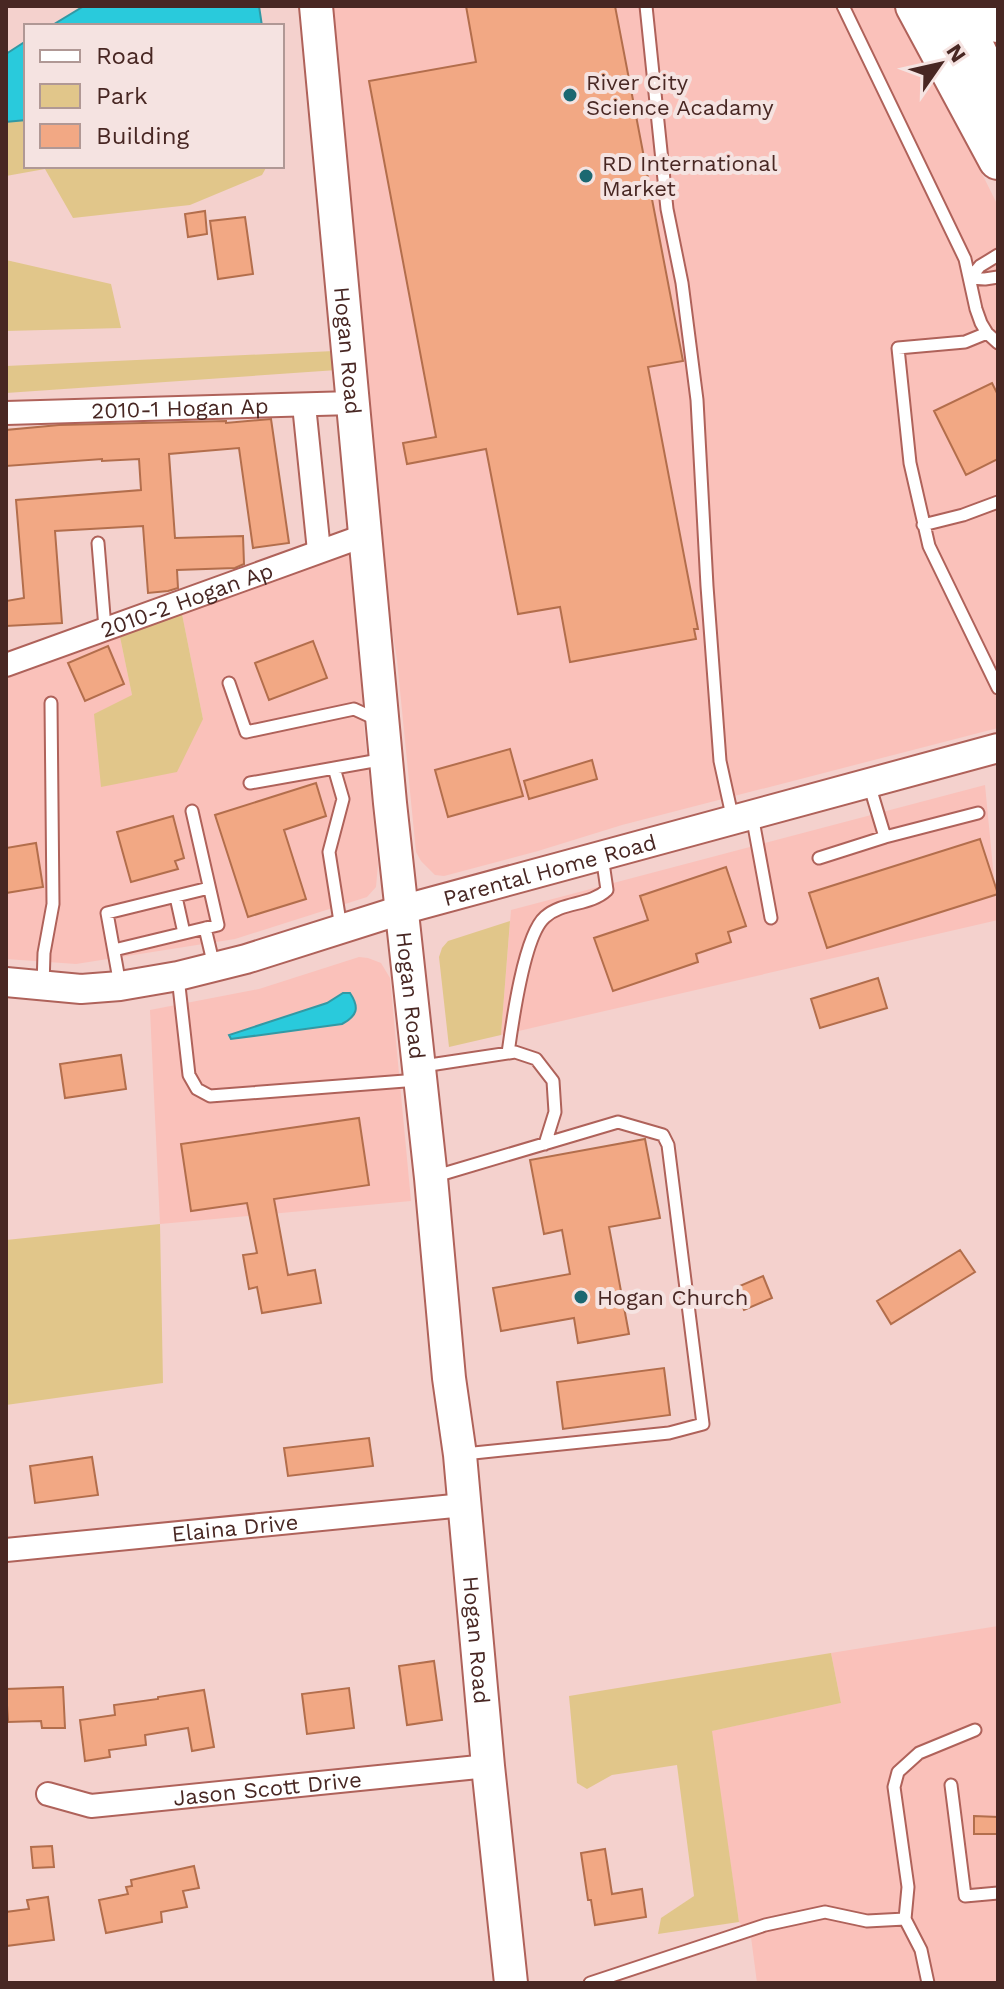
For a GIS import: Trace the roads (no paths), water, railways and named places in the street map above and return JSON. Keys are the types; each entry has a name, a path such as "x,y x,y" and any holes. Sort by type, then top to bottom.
{"highway":[{"path":"915,6 998,160"},
{"path":"954,6 998,98"},
{"path":"990,6 998,22"}],"main road":[{"name":"Hogan Road","path":"316,6 385,759 431,1178 449,1378 460,1455 511,1983"}],"street":[{"name":"2010-1 Hogan Ap","path":"6,413 353,403"},
{"path":"304,405 319,551"},
{"name":"2010-2 Hogan Ap","path":"6,665 366,535"},
{"name":"Parental Home Road","path":"6,982 81,989 178,976 246,959 401,910 998,748"},
{"name":"Elaina Drive","path":"6,1550 464,1505"},
{"name":"Jason Scott Drive","path":"48,1794 91,1806 488,1766"}],"lane":[{"path":"646,6 667,209 682,283 697,400 720,761 742,817 771,918"},
{"path":"843,6 965,259 976,309 987,333 998,343"},
{"path":"970,278 980,266 998,255"},
{"path":"970,278 998,277"},
{"path":"987,333 965,342 898,348 910,463 929,546 998,688"},
{"path":"923,525 998,502"},
{"path":"98,543 105,628"},
{"path":"229,683 246,732 354,709 382,722"},
{"path":"43,987 44,953 53,904 51,703"},
{"path":"250,783 385,759"},
{"path":"334,768 343,799 329,852 341,929"},
{"path":"869,783 885,837"},
{"path":"114,950 218,925 192,811"},
{"path":"819,858 978,813"},
{"path":"508,1053 517,992 532,940 543,918 559,908 600,897 607,890 602,855"},
{"path":"120,986 107,913 209,888"},
{"path":"176,897 184,933"},
{"path":"205,928 215,967"},
{"path":"178,976 189,1075 197,1089 210,1096 419,1074 515,1052 536,1059 553,1081 555,1112 545,1144"},
{"path":"431,1178 618,1122 663,1135 668,1145 703,1424 669,1433 460,1455"},
{"path":"928,1983 921,1950 905,1919 908,1887 894,1787 898,1772 919,1753 975,1730"},
{"path":"951,1785 965,1896 998,1893"},
{"path":"590,1983 765,1925 825,1912 867,1921 905,1919"}],"water":[{"path":"84,6 259,6 262,24 54,24"},
{"path":"24,42 24,120 6,122 6,54"},
{"path":"343,993 350,993 356,1007 354,1015 342,1024 231,1039 229,1035 327,1003"}],"place":[{"name":"River City Science Acadamy","path":"570,95"},
{"name":"RD International Market","path":"586,176"},
{"name":"Hogan Church","path":"581,1297"}]}
